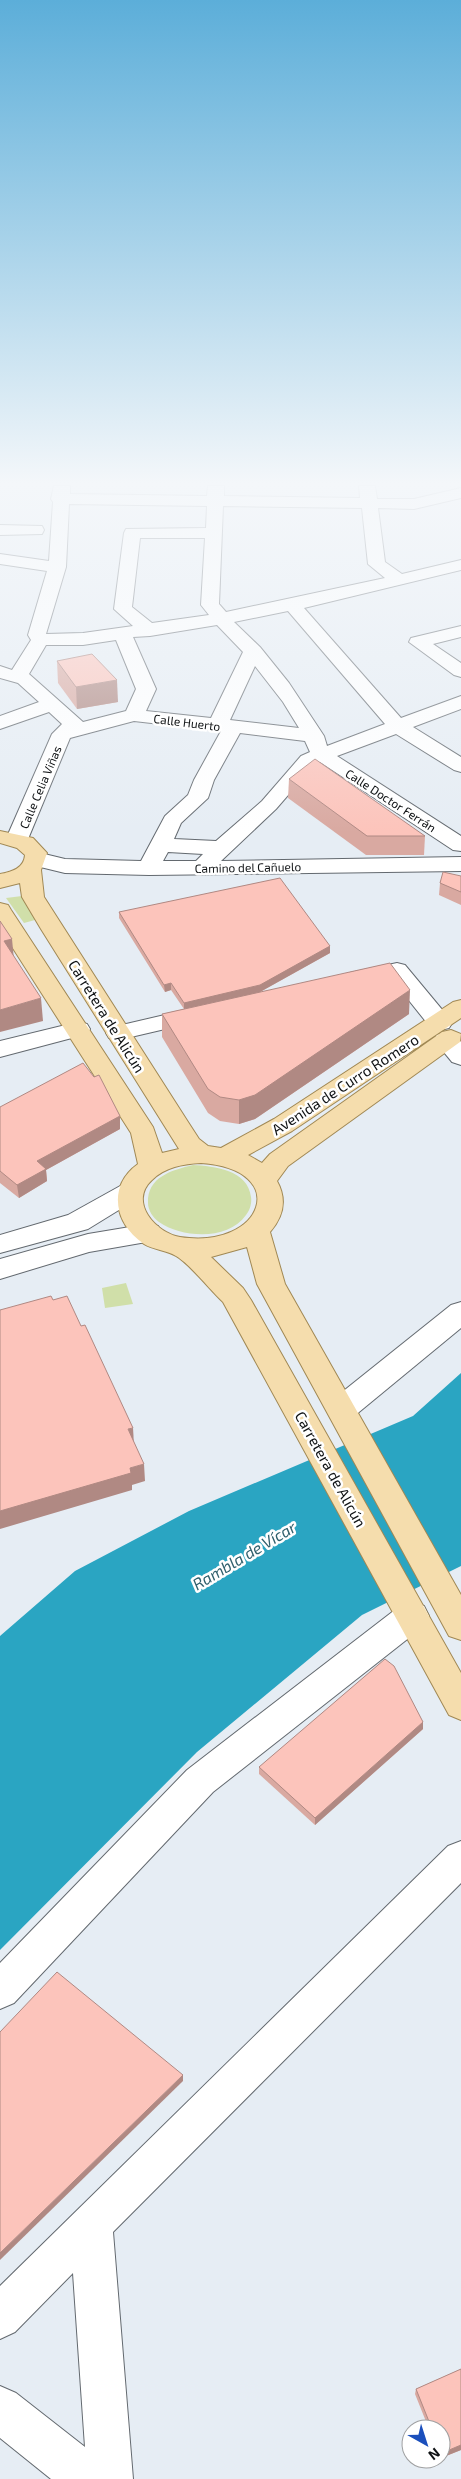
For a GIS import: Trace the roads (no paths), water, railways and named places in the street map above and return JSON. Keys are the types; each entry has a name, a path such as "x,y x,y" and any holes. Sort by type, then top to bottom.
{"main road":[{"path":"0,881 21,876 33,864 32,847 14,833"},
{"name":"Carretera de Alicún","path":"33,864 33,897 190,1145 213,1155"},
{"name":"Carretera de Alicún","path":"0,910 144,1133 152,1166"},
{"name":"Avenida de Curro Romero","path":"264,1179 279,1160 452,1037 461,1007"},
{"name":"Avenida de Curro Romero","path":"213,1155 283,1125 452,1037"},
{"path":"184,1155 213,1155 248,1165 264,1179 270,1191 271,1205 267,1218 256,1230 236,1242 210,1248 184,1247 164,1242 148,1233 135,1220 129,1206 131,1191 139,1177 152,1166 184,1155"},
{"path":"256,1230 271,1284 454,1614"},
{"name":"Carretera de Alicún","path":"184,1247 233,1295 461,1704"}],"street":[{"path":"40,640 37,635 47,602"},
{"path":"124,602 123,609 150,631"},
{"path":"210,602 210,606 220,619 253,652 290,698 318,745"},
{"path":"40,640 83,640 150,631 306,602"},
{"path":"292,605 397,726 461,766"},
{"path":"461,631 418,642 461,671"},
{"path":"123,634 146,689 134,715"},
{"path":"0,687 14,676 40,640"},
{"path":"149,868 172,820 198,798 253,652"},
{"path":"14,676 53,704"},
{"path":"201,868 269,805 308,760 318,745 397,726 461,702"},
{"path":"0,724 53,704"},
{"name":"Calle Celia Viñas","path":"14,833 62,734 74,724 53,704"},
{"name":"Calle Huerto","path":"62,734 134,715 226,726 318,745"},
{"name":"Calle Doctor Ferrán","path":"318,745 461,845"},
{"path":"0,822 14,833"},
{"path":"160,845 221,848"},
{"name":"Camino del Cañuelo","path":"33,864 149,868 461,864"},
{"path":"339,983 397,970 452,1037"},
{"path":"118,1032 224,1009"},
{"path":"0,1049 78,1029"},
{"path":"0,1244 78,1222 131,1191"},
{"path":"0,1269 88,1243 148,1233"},
{"path":"345,1415 461,1312"},
{"path":"0,1990 200,1781 412,1616"},
{"path":"0,2317 91,2224 461,1858"},
{"path":"91,2224 110,2479"},
{"path":"0,2409 88,2479"}],"water":[{"name":"Rambla de Vícar","path":"461,1373 461,1566 362,1615 197,1752 0,1950 0,1636 75,1571 189,1511 413,1416"}]}
